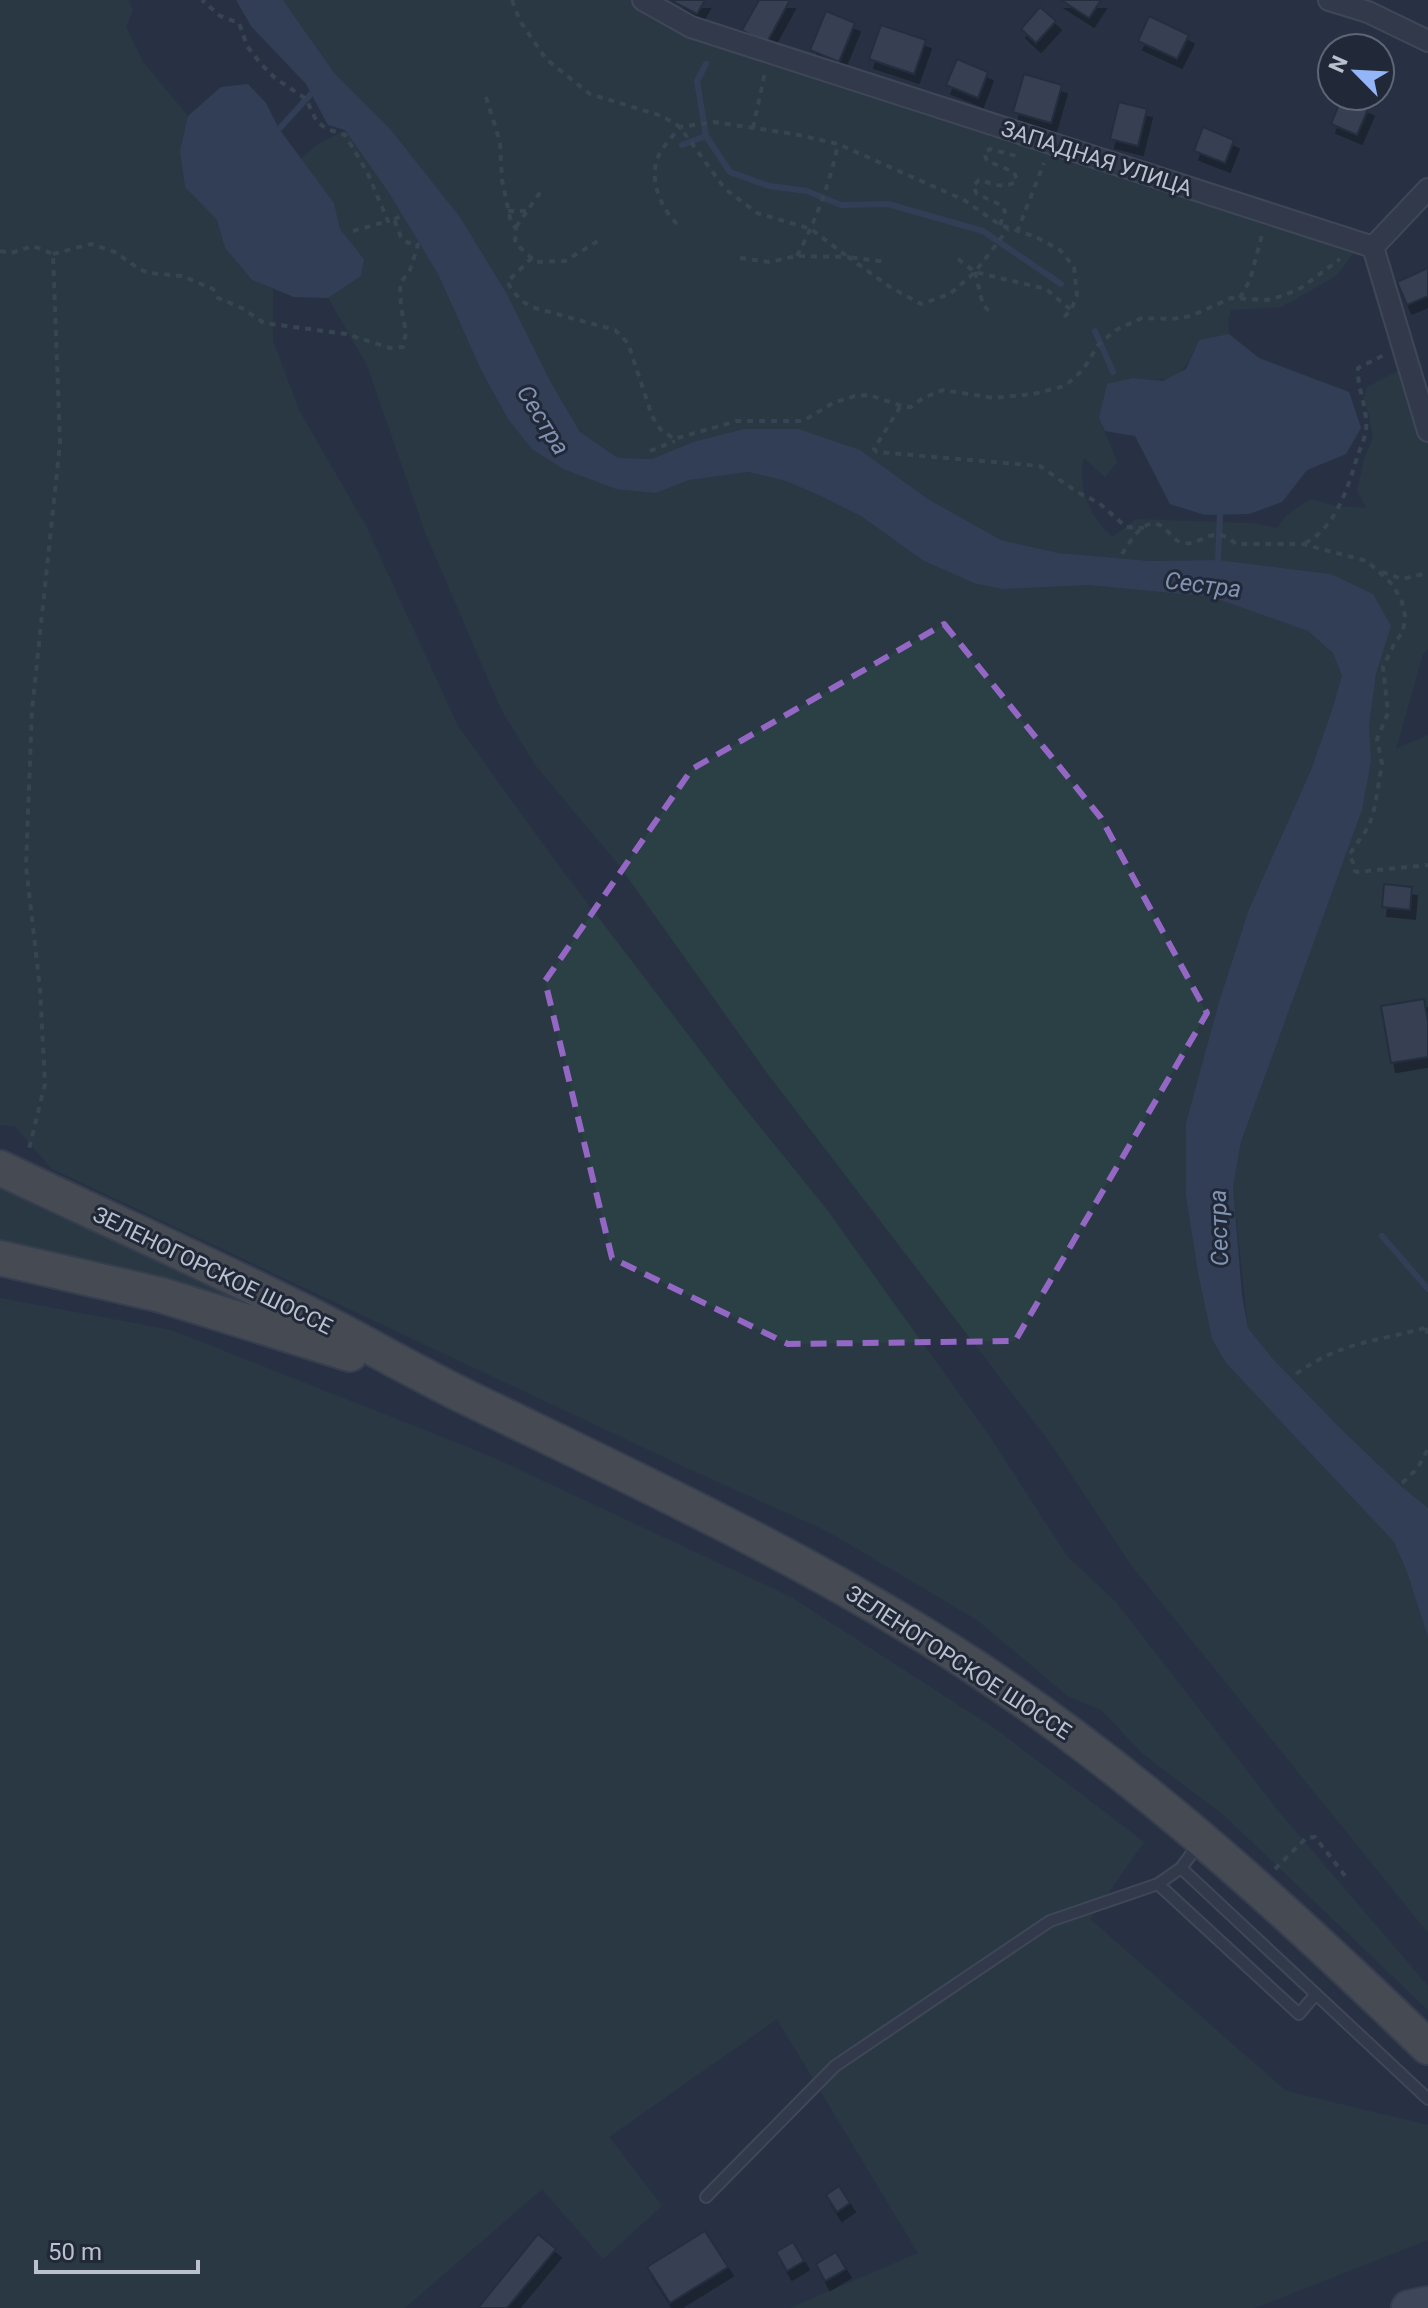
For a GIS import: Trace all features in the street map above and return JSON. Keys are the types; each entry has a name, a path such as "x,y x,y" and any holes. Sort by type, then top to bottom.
{"highway":[{"name":"ЗЕЛЕНОГОРСКОЕ ШОССЕ","path":"11,1174 313,1317 423,1376 750,1535 869,1600 976,1668 1063,1729 1257,1888 1428,2047"},
{"name":"ЗЕЛЕНОГОРСКОЕ ШОССЕ","path":"0,1258 161,1295 423,1376"}],"main road":[{"path":"1409,2308 1428,2304"}],"street":[{"name":"ЗАПАДНАЯ УЛИЦА","path":"643,0 691,27 1363,244"},
{"path":"1329,0 1368,12 1428,41"},
{"path":"1428,189 1363,244 1403,347 1428,431"}],"lane":[{"path":"706,2197 835,2066 1050,1921 1158,1884 1181,1868 1202,1841"},
{"path":"1181,1868 1428,2099"},
{"path":"1158,1884 1299,2014 1316,1994"}],"path":[{"path":"0,251 11,253 33,246 53,254 91,244 115,252 149,273 182,276 213,289 218,298 242,308 264,323 346,334 390,348 403,347 406,332 400,284 410,270 418,245 408,243 401,237 345,135 317,122 306,99 275,78 261,64 247,46 239,23 220,16 202,0"},
{"path":"512,0 520,21 546,59 590,94 662,116 680,127 725,189 757,213 811,229 890,287 921,304 950,294 975,272 1008,228"},
{"path":"753,128 769,53"},
{"path":"486,97 500,142 508,211 516,229"},
{"path":"677,224 665,212 655,182 658,155 680,127 714,122 838,144 950,193 1000,225 1036,237 1060,250 1074,267 1077,295 1071,310 1060,321"},
{"path":"1000,225 1005,211 1001,205 977,194 973,186 979,180 1012,186 1017,180 1014,172 987,161 984,153 990,149 1021,157 1043,141"},
{"path":"1017,232 1043,141"},
{"path":"797,256 831,178 838,144"},
{"path":"541,191 516,229 515,243 536,262 565,261 603,238"},
{"path":"508,211 527,211"},
{"path":"1240,298 1250,280 1270,214"},
{"path":"353,231 402,216"},
{"path":"650,451 737,421 803,421 833,403 855,396 870,395 900,407 911,407 943,390 994,398 1033,394 1065,386 1083,370 1098,345 1116,330 1142,318 1191,316 1231,298 1267,300 1301,288 1347,252 1363,244"},
{"path":"11,1174 45,1084 40,989 26,866 32,710 60,443 53,254"},
{"path":"740,258 769,262 797,256 848,257 887,262"},
{"path":"532,258 507,282 517,297 535,308 615,330 628,343 652,416 660,429 674,439 681,438"},
{"path":"958,259 975,272 1046,289 1071,310"},
{"path":"975,272 983,305 993,315"},
{"path":"1302,544 1322,531 1351,483 1366,430 1357,382 1358,368 1368,360 1403,347"},
{"path":"900,407 874,449 877,452 1040,466 1099,503 1126,527 1156,525 1167,528 1176,540 1185,543 1212,533 1227,535 1236,544 1302,544 1367,561 1393,585 1405,616 1403,632 1383,667 1388,713 1377,739 1382,764 1375,806 1369,826 1349,855 1357,872 1428,865"},
{"path":"1122,554 1144,528"},
{"path":"1376,569 1402,579 1428,573"},
{"path":"1296,1374 1340,1348 1427,1328 1428,1337"},
{"path":"1402,1483 1417,1469 1428,1449"},
{"path":"1257,1888 1306,1838 1315,1837 1346,1877"}],"highlighted area":[{"path":"944,624 1101,818 1207,1013 1015,1341 788,1344 612,1258 545,981 692,769"}],"green space":[{"path":"0,0 128,0 133,10 126,27 143,62 188,116 180,150 185,187 217,220 225,248 252,280 273,289 273,341 299,410 366,526 458,726 553,858 735,1096 825,1207 990,1437 1067,1556 1115,1601 1279,1812 1428,1986 1428,2010 1226,1817 1142,1753 1101,1710 1068,1696 977,1620 827,1531 52,1169 15,1126 0,1125"},
{"path":"283,0 643,0 691,27 1366,245 1353,254 1336,276 1281,307 1231,310 1229,334 1199,340 1187,363 1175,376 1159,380 1133,378 1099,418 1117,462 1105,477 1084,458 1082,480 1092,511 1113,537 1136,519 1252,523 1277,528 1287,515 1310,499 1335,506 1366,508 1357,491 1365,456 1373,438 1369,414 1363,401 1367,387 1408,366 1428,431 1428,649 1423,654 1396,749 1428,735 1428,1508 1344,1432 1272,1358 1248,1328 1233,1187 1241,1142 1362,810 1371,761 1369,726 1376,674 1391,626 1331,574 1218,560 1150,561 1058,553 1001,540 928,499 860,450 799,429 744,429 693,442 652,459 618,458 580,432 549,379 507,294 460,217 391,130 335,74"},
{"path":"345,130 389,193 438,274 481,370 508,419 656,493 689,480 748,472 786,481 823,497 861,516 922,560 1003,589 1088,585 1212,597 1308,631 1334,653 1342,675 1333,707 1311,770 1249,909 1219,1002 1186,1123 1186,1196 1212,1339 1226,1363 1394,1542 1407,1572 1428,1637 1428,1933 1131,1565 1054,1448 767,1073 618,864 536,766 501,709 425,532 367,365 328,298 361,276 364,259 340,229 334,203 301,159 317,145"},
{"path":"0,1183 360,1348 0,1245"},
{"path":"0,1298 171,1330 490,1456 791,1597 997,1730 1144,1842 1090,1919 1286,2091 1428,2125 1428,2240 1255,2308 790,2308 918,2253 777,2019 609,2137 662,2206 603,2259 542,2189 405,2308 0,2308"}],"water":[{"name":"Сестра","path":"236,0 283,0 335,74 391,130 460,217 507,294 549,379 580,432 618,458 652,459 693,442 744,429 799,429 860,450 928,499 1001,540 1058,553 1150,561 1218,560 1331,574 1373,594 1391,626 1376,674 1369,726 1371,761 1362,810 1241,1142 1233,1187 1242,1296 1248,1328 1272,1358 1344,1432 1428,1508 1428,1637 1394,1542 1226,1363 1212,1339 1186,1196 1186,1123 1219,1002 1249,909 1311,770 1333,707 1342,675 1333,653 1308,631 1212,597 1088,585 1003,589 974,583 922,560 861,516 786,481 748,472 689,480 656,493 616,489 563,469 532,449 508,419 481,370 438,274 389,193 345,130 328,125 306,84 251,26"},
{"path":"248,84 266,103 279,129 334,203 340,229 364,259 361,276 328,298 294,297 252,280 225,248 217,220 185,187 180,150 188,116 221,87"},
{"path":"1229,334 1259,358 1349,392 1361,428 1346,454 1307,470 1282,502 1249,514 1205,515 1170,504 1135,436 1105,431 1099,418 1107,384 1133,378 1163,381 1186,369 1199,340"}],"building":[{"path":"670,0 705,0 697,14"},
{"path":"759,0 790,0 766,44 742,30"},
{"path":"1061,0 1101,0 1089,18"},
{"path":"1040,7 1056,21 1036,43 1021,29"},
{"path":"826,11 855,23 839,62 810,50"},
{"path":"1149,16 1189,35 1177,59 1138,41"},
{"path":"881,25 926,40 914,74 869,59"},
{"path":"957,59 988,72 978,98 946,85"},
{"path":"1024,74 1062,85 1051,123 1013,112"},
{"path":"1119,102 1147,109 1138,146 1110,139"},
{"path":"1336,112 1367,112 1357,135 1331,124"},
{"path":"1203,127 1234,140 1225,163 1194,151"},
{"path":"1428,268 1428,296 1407,305 1397,282"},
{"path":"1384,884 1412,887 1410,910 1382,907"},
{"path":"1424,999 1428,1022 1428,1057 1391,1063 1381,1006"},
{"path":"839,2186 850,2203 837,2212 826,2195"},
{"path":"705,2231 728,2267 670,2303 647,2267"},
{"path":"538,2234 556,2249 507,2308 478,2308"},
{"path":"793,2242 804,2261 787,2271 776,2252"},
{"path":"836,2252 846,2269 825,2281 816,2264"}],"waterway":[{"path":"706,64 697,81 706,136"},
{"path":"279,129 310,95"},
{"path":"682,145 706,136 730,172 769,186 807,191 841,205 888,204 983,231 1061,284"},
{"path":"1095,331 1113,372"},
{"name":"Сестра","path":"1218,560 1220,514"},
{"path":"1382,1236 1428,1289"}]}
